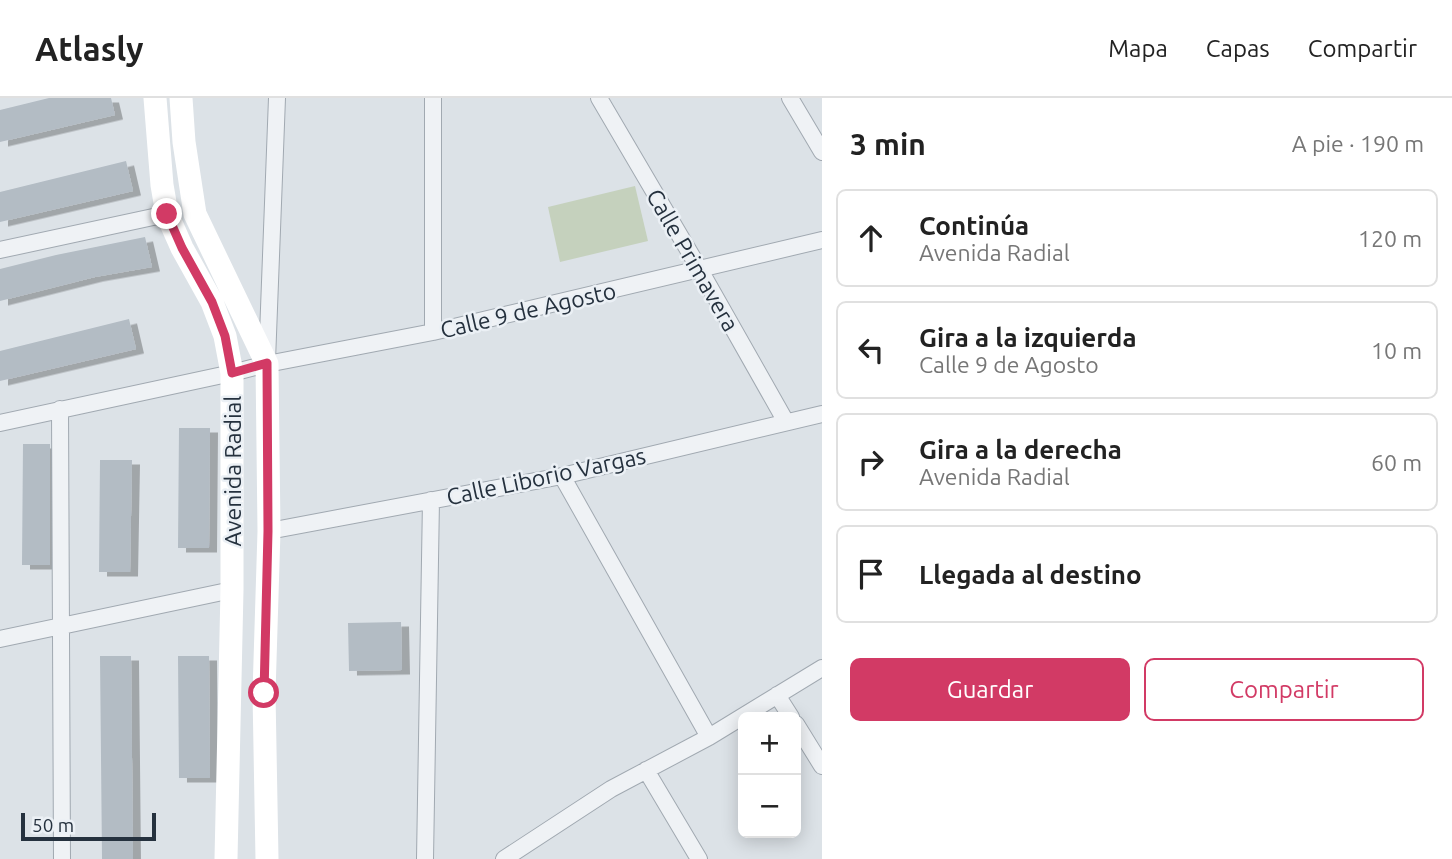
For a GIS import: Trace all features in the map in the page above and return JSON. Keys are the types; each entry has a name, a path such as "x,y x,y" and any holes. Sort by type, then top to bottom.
{"street":[{"name":"Avenida Radial","path":"155,98 167,214 182,248 212,302 225,336 232,373 232,590 226,859"},
{"name":"Avenida Radial","path":"181,98 184,142 195,215 267,363 268,531 264,693 267,859"},
{"path":"267,363 277,98"},
{"path":"433,98 433,332"},
{"name":"Calle Primavera","path":"599,98 701,270 786,422"},
{"path":"790,98 822,152"},
{"path":"0,250 167,214"},
{"name":"Calle 9 de Agosto","path":"0,423 267,363 433,332 822,240"},
{"path":"60,409 62,859"},
{"name":"Calle Liborio Vargas","path":"268,531 562,476 822,414"},
{"path":"562,476 709,737"},
{"path":"425,859 431,500"},
{"path":"0,639 60,624 232,590"},
{"path":"504,859 611,789 709,737 822,668"},
{"path":"777,695 788,712"},
{"path":"801,732 822,766"},
{"path":"646,770 699,859"}],"green space":[{"path":"635,186 648,241 560,262 548,207"}],"building":[{"path":"49,98 111,98 115,115 0,142 0,110"},
{"path":"126,161 133,191 0,222 0,192"},
{"path":"145,237 152,267 95,277 0,301 0,269"},
{"path":"129,319 136,349 0,381 0,351"},
{"path":"179,428 210,428 209,548 178,548"},
{"path":"23,444 50,444 50,565 22,565"},
{"path":"100,460 132,460 130,572 99,572"},
{"path":"401,622 402,670 349,671 348,623"},
{"path":"100,656 131,656 133,859 102,859"},
{"path":"178,656 209,656 210,778 179,778"}],"route":[{"path":"167,214 182,248 212,302 225,336 232,373 267,363 268,531 264,693"}]}
